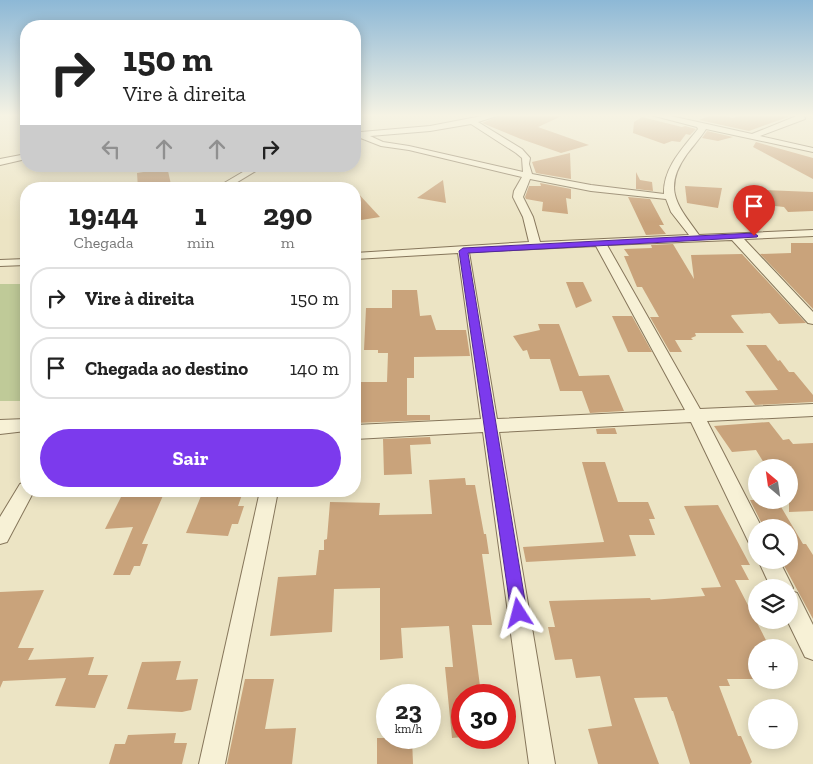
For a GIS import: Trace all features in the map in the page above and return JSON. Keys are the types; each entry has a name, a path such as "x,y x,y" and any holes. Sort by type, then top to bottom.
{"street":[{"path":"421,151 591,188 669,197"},
{"path":"518,151 526,158 525,164 528,175 519,191 518,197 528,217 535,245"},
{"path":"687,151 671,172 669,197 673,207 697,239"},
{"path":"0,162 20,158"},
{"path":"231,182 249,172"},
{"path":"361,256 463,251 535,245 813,233"},
{"path":"735,236 813,320"},
{"path":"600,243 696,416 748,520"},
{"path":"463,251 542,764"},
{"path":"0,263 20,262"},
{"path":"361,432 813,410"},
{"path":"0,427 20,425"},
{"path":"0,536 22,497"},
{"path":"212,764 268,497"},
{"path":"798,619 813,649"}],"green space":[{"path":"0,284 20,284 20,401 0,401"}],"building":[{"path":"554,151 569,151 561,153"},
{"path":"760,151 787,151 813,158 813,179"},
{"path":"570,153 571,179 536,173 532,162"},
{"path":"168,172 170,182 138,182 137,173"},
{"path":"636,172 640,180 652,182 653,191 636,189"},
{"path":"443,180 446,203 417,198"},
{"path":"540,183 571,189 571,199 566,198 568,214 542,211 543,202 526,199 529,186 541,186"},
{"path":"685,186 722,188 718,208 687,203"},
{"path":"764,190 813,192 813,211 788,212 784,207 775,206"},
{"path":"361,196 380,217 361,220"},
{"path":"628,197 650,199 664,225 659,225 666,234 646,235"},
{"path":"791,243 813,243 813,309 760,254 791,253"},
{"path":"673,244 694,279 691,255 742,254 806,323 779,324 770,313 732,315 744,333 695,333 696,336 691,338 693,340 675,340 682,352 670,352 650,317 659,317 642,287 637,287 624,256 629,256 624,249 652,248 651,245"},
{"path":"566,282 583,282 592,301 576,308"},
{"path":"392,290 417,290 420,316 431,315 436,330 466,330 470,356 414,357 414,378 407,378 407,415 430,415 430,420 361,423 361,382 387,382 388,353 378,353 378,350 364,350 366,308 392,308"},
{"path":"612,316 632,316 652,352 628,352"},
{"path":"538,324 559,324 579,376 609,375 624,411 590,413 582,391 560,391 550,359 530,359 527,350 523,351 513,336 540,330"},
{"path":"746,345 766,345 778,361 780,360 789,372 794,372 813,395 813,402 755,405 745,391 778,390"},
{"path":"769,422 783,440 789,439 793,444 813,443 813,511 789,512 789,509 798,509 798,459 762,459 756,450 732,452 714,426"},
{"path":"615,428 617,434 597,434 596,429"},
{"path":"430,437 431,444 410,445 412,474 384,475 383,439"},
{"path":"582,462 605,462 618,502 648,502 655,519 649,519 655,535 629,535 636,556 526,562 523,547 604,542"},
{"path":"465,478 466,485 475,485 489,554 482,554 492,625 472,625 480,684 451,684 451,728 445,667 453,667 449,626 401,628 403,658 380,660 380,588 334,589 332,632 270,636 278,577 316,575 319,550 324,550 324,540 327,539 330,502 380,503 379,515 432,514 429,480"},
{"path":"121,497 162,497 142,544 148,544 140,566 134,566 130,575 113,575 133,527 105,529"},
{"path":"201,497 241,497 238,506 244,506 238,524 232,524 228,536 186,533"},
{"path":"718,505 748,561 748,565 741,565 748,580 735,580 748,605 748,629 760,629 765,639 748,639 748,679 727,679 730,686 719,686 738,736 741,736 752,762 750,764 690,764 667,697 634,698 659,764 598,764 588,729 612,726 600,676 576,678 572,659 555,660 548,627 555,627 549,601 650,598 651,600 705,596 701,588 721,587 684,506"},
{"path":"754,509 782,509 788,519 760,519"},
{"path":"798,536 813,555 813,619 798,591 798,579 791,579 786,569 798,569"},
{"path":"44,590 18,648 34,648 28,660 94,657 88,675 108,675 95,708 55,706 66,678 3,681 0,688 0,592"},
{"path":"181,661 176,680 198,679 191,710 182,712 127,709 142,662"},
{"path":"245,679 274,679 265,729 296,728 292,764 227,764"},
{"path":"176,733 174,743 187,743 182,764 109,764 115,744 125,744 128,735"},
{"path":"377,749 412,749 413,764 377,764"}],"route":[{"path":"519,613 463,251 535,245 754,236"}]}
